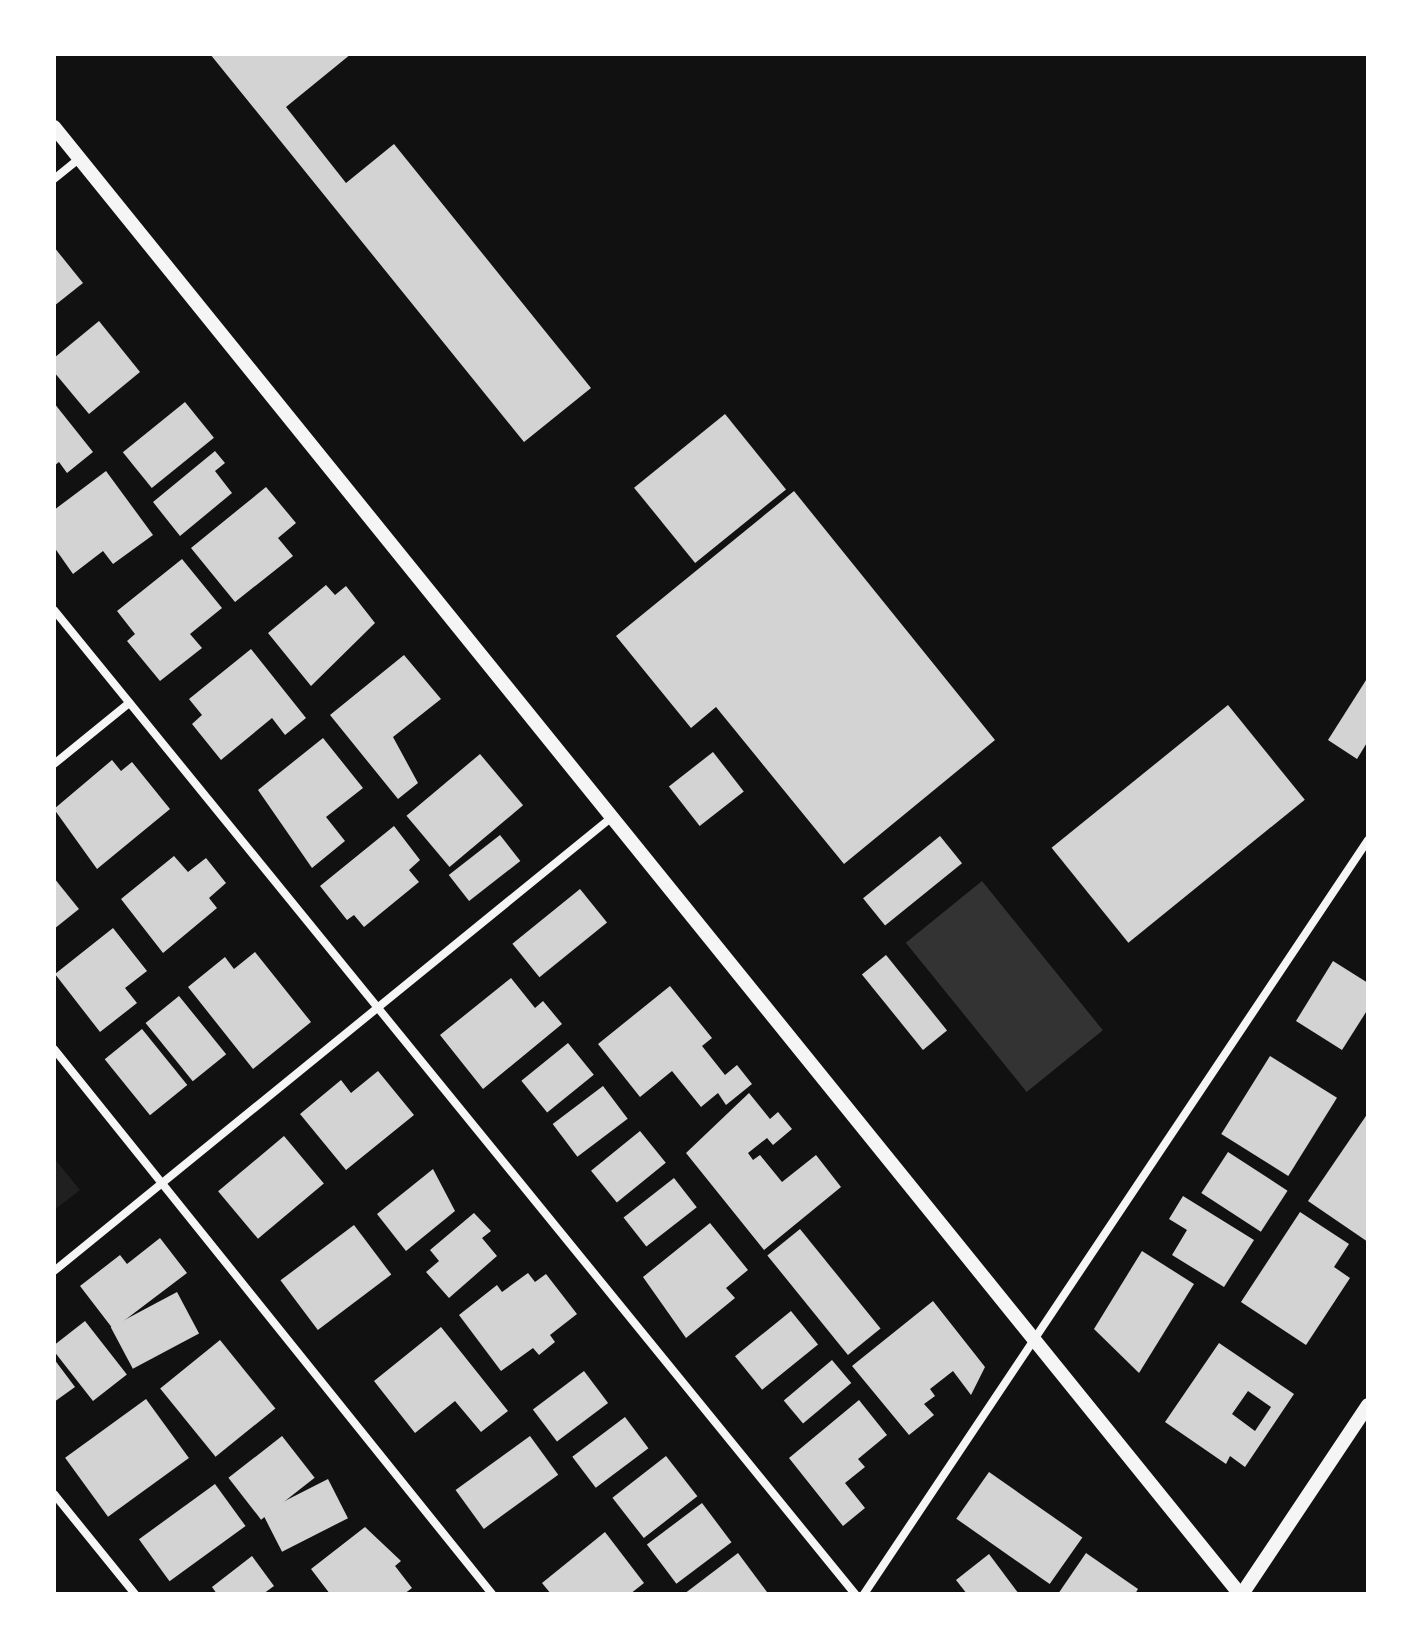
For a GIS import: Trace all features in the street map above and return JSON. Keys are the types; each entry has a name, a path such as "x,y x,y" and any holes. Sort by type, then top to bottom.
{"street":[{"path":"54,127 614,815 1241,1594 1368,1405"},
{"path":"54,179 79,159"},
{"path":"54,610 855,1594"},
{"path":"54,764 129,703"},
{"path":"54,1271 614,815"},
{"path":"864,1594 1368,840"},
{"path":"54,1049 159,1184 492,1594"},
{"path":"54,1494 135,1594"}],"shaded area":[{"path":"982,881 1103,1030 1027,1092 906,943"},
{"path":"54,1158 80,1190 54,1210"}],"building":[{"path":"210,54 351,54 286,107 346,183 394,144 591,388 524,442"},
{"path":"54,247 83,283 54,306"},
{"path":"99,321 140,372 89,414 54,372 54,358"},
{"path":"185,402 214,438 152,488 123,452"},
{"path":"54,403 93,452 67,473 59,462 54,466"},
{"path":"725,414 786,489 695,563 634,488"},
{"path":"215,451 225,463 215,471 232,493 180,536 153,502"},
{"path":"106,471 153,535 113,564 103,551 73,574 54,547 54,510"},
{"path":"266,487 296,523 278,538 293,556 235,602 191,548"},
{"path":"794,491 995,740 844,864 716,707 691,728 616,636"},
{"path":"182,559 222,608 190,634 202,648 160,681 127,641 135,634 117,611"},
{"path":"326,585 335,595 346,586 375,623 311,686 268,633"},
{"path":"251,649 306,718 285,735 272,718 221,760 192,724 202,715 189,699"},
{"path":"404,655 441,699 393,737 418,783 398,799 330,715"},
{"path":"1368,677 1368,741 1357,759 1328,740"},
{"path":"1228,705 1305,800 1128,943 1052,848"},
{"path":"323,738 363,788 326,817 345,841 312,868 258,790"},
{"path":"713,752 744,791 700,826 669,786"},
{"path":"480,754 523,805 450,867 406,816"},
{"path":"112,760 121,771 132,762 170,809 97,869 54,809"},
{"path":"394,826 420,860 409,870 419,882 364,927 354,915 347,920 320,886"},
{"path":"500,835 520,861 469,901 449,875"},
{"path":"940,836 962,863 885,926 863,898"},
{"path":"174,856 188,872 206,858 226,883 209,898 217,908 163,953 121,899"},
{"path":"54,878 79,909 54,929"},
{"path":"580,889 607,922 539,977 512,944"},
{"path":"113,928 147,971 125,988 137,1003 100,1032 55,974"},
{"path":"255,952 311,1022 253,1069 188,987 225,957 234,969"},
{"path":"886,955 947,1030 923,1050 862,975"},
{"path":"1333,961 1368,983 1368,1009 1342,1050 1296,1021"},
{"path":"511,978 535,1008 543,1001 562,1024 483,1089 440,1035"},
{"path":"670,986 712,1038 702,1046 725,1075 737,1065 752,1084 726,1105 718,1093 701,1107 672,1071 640,1097 598,1044"},
{"path":"179,996 226,1054 193,1081 146,1023"},
{"path":"142,1029 187,1085 150,1115 105,1059"},
{"path":"568,1043 594,1075 547,1113 521,1081"},
{"path":"1270,1056 1337,1098 1288,1176 1221,1134"},
{"path":"378,1071 414,1115 346,1170 300,1114 341,1080 351,1093"},
{"path":"603,1086 628,1119 577,1157 553,1124"},
{"path":"749,1093 770,1119 778,1112 792,1129 773,1145 767,1138 748,1153 753,1160 760,1155 782,1182 816,1155 841,1187 764,1250 686,1153"},
{"path":"1368,1113 1368,1242 1308,1201"},
{"path":"640,1131 666,1163 617,1203 591,1171"},
{"path":"284,1136 324,1183 258,1239 218,1191"},
{"path":"1228,1152 1288,1191 1261,1232 1201,1193"},
{"path":"433,1169 455,1211 406,1251 377,1214"},
{"path":"674,1178 697,1207 646,1247 624,1217"},
{"path":"1183,1196 1254,1240 1224,1287 1172,1255 1187,1230 1169,1219"},
{"path":"1300,1212 1349,1244 1334,1267 1350,1278 1306,1345 1241,1302"},
{"path":"474,1213 491,1231 482,1238 497,1256 449,1298 426,1272 439,1261 430,1250"},
{"path":"710,1223 748,1270 726,1288 735,1298 686,1338 643,1277"},
{"path":"354,1225 391,1275 318,1330 281,1280"},
{"path":"800,1229 881,1328 848,1355 767,1255"},
{"path":"160,1238 187,1273 113,1329 80,1286 120,1255 127,1264"},
{"path":"1142,1251 1194,1284 1139,1373 1094,1329"},
{"path":"528,1273 535,1282 546,1274 577,1314 550,1335 555,1342 539,1355 533,1348 501,1371 459,1315 497,1285 502,1292"},
{"path":"177,1292 199,1333 133,1369 111,1327"},
{"path":"933,1301 985,1367 971,1395 953,1371 930,1389 935,1396 924,1404 934,1415 909,1435 852,1366"},
{"path":"791,1311 818,1344 762,1390 735,1356"},
{"path":"85,1321 127,1375 93,1401 54,1351 54,1345"},
{"path":"441,1327 508,1411 481,1432 455,1401 415,1433 374,1381"},
{"path":"220,1340 275,1408 216,1457 160,1388"},
{"path":"1219,1343 1294,1394 1245,1467 1230,1456 1226,1464 1165,1422","holes":["1248,1391 1271,1407 1255,1431 1232,1414"]},
{"path":"54,1359 75,1387 54,1402"},
{"path":"832,1360 851,1383 803,1423 784,1400"},
{"path":"584,1371 608,1403 557,1441 533,1410"},
{"path":"146,1399 189,1458 108,1517 65,1458"},
{"path":"859,1400 887,1435 858,1459 865,1467 845,1483 865,1508 843,1526 789,1458"},
{"path":"625,1417 648,1448 596,1488 572,1457"},
{"path":"282,1436 315,1478 261,1520 228,1478"},
{"path":"530,1436 558,1475 484,1529 456,1490"},
{"path":"666,1456 697,1496 644,1538 612,1498"},
{"path":"989,1472 1082,1537 1050,1584 956,1519"},
{"path":"328,1479 348,1518 282,1552 262,1513"},
{"path":"215,1484 246,1526 170,1581 139,1539"},
{"path":"702,1503 731,1542 676,1584 647,1545"},
{"path":"365,1527 401,1561 395,1566 412,1588 404,1594 330,1594 311,1569"},
{"path":"605,1532 644,1583 630,1594 551,1594 542,1583"},
{"path":"738,1553 767,1592 684,1594"},
{"path":"1086,1553 1138,1589 1135,1594 1058,1594"},
{"path":"989,1554 1019,1594 967,1594 956,1580"},
{"path":"252,1556 274,1586 263,1594 217,1594 212,1587"}]}
